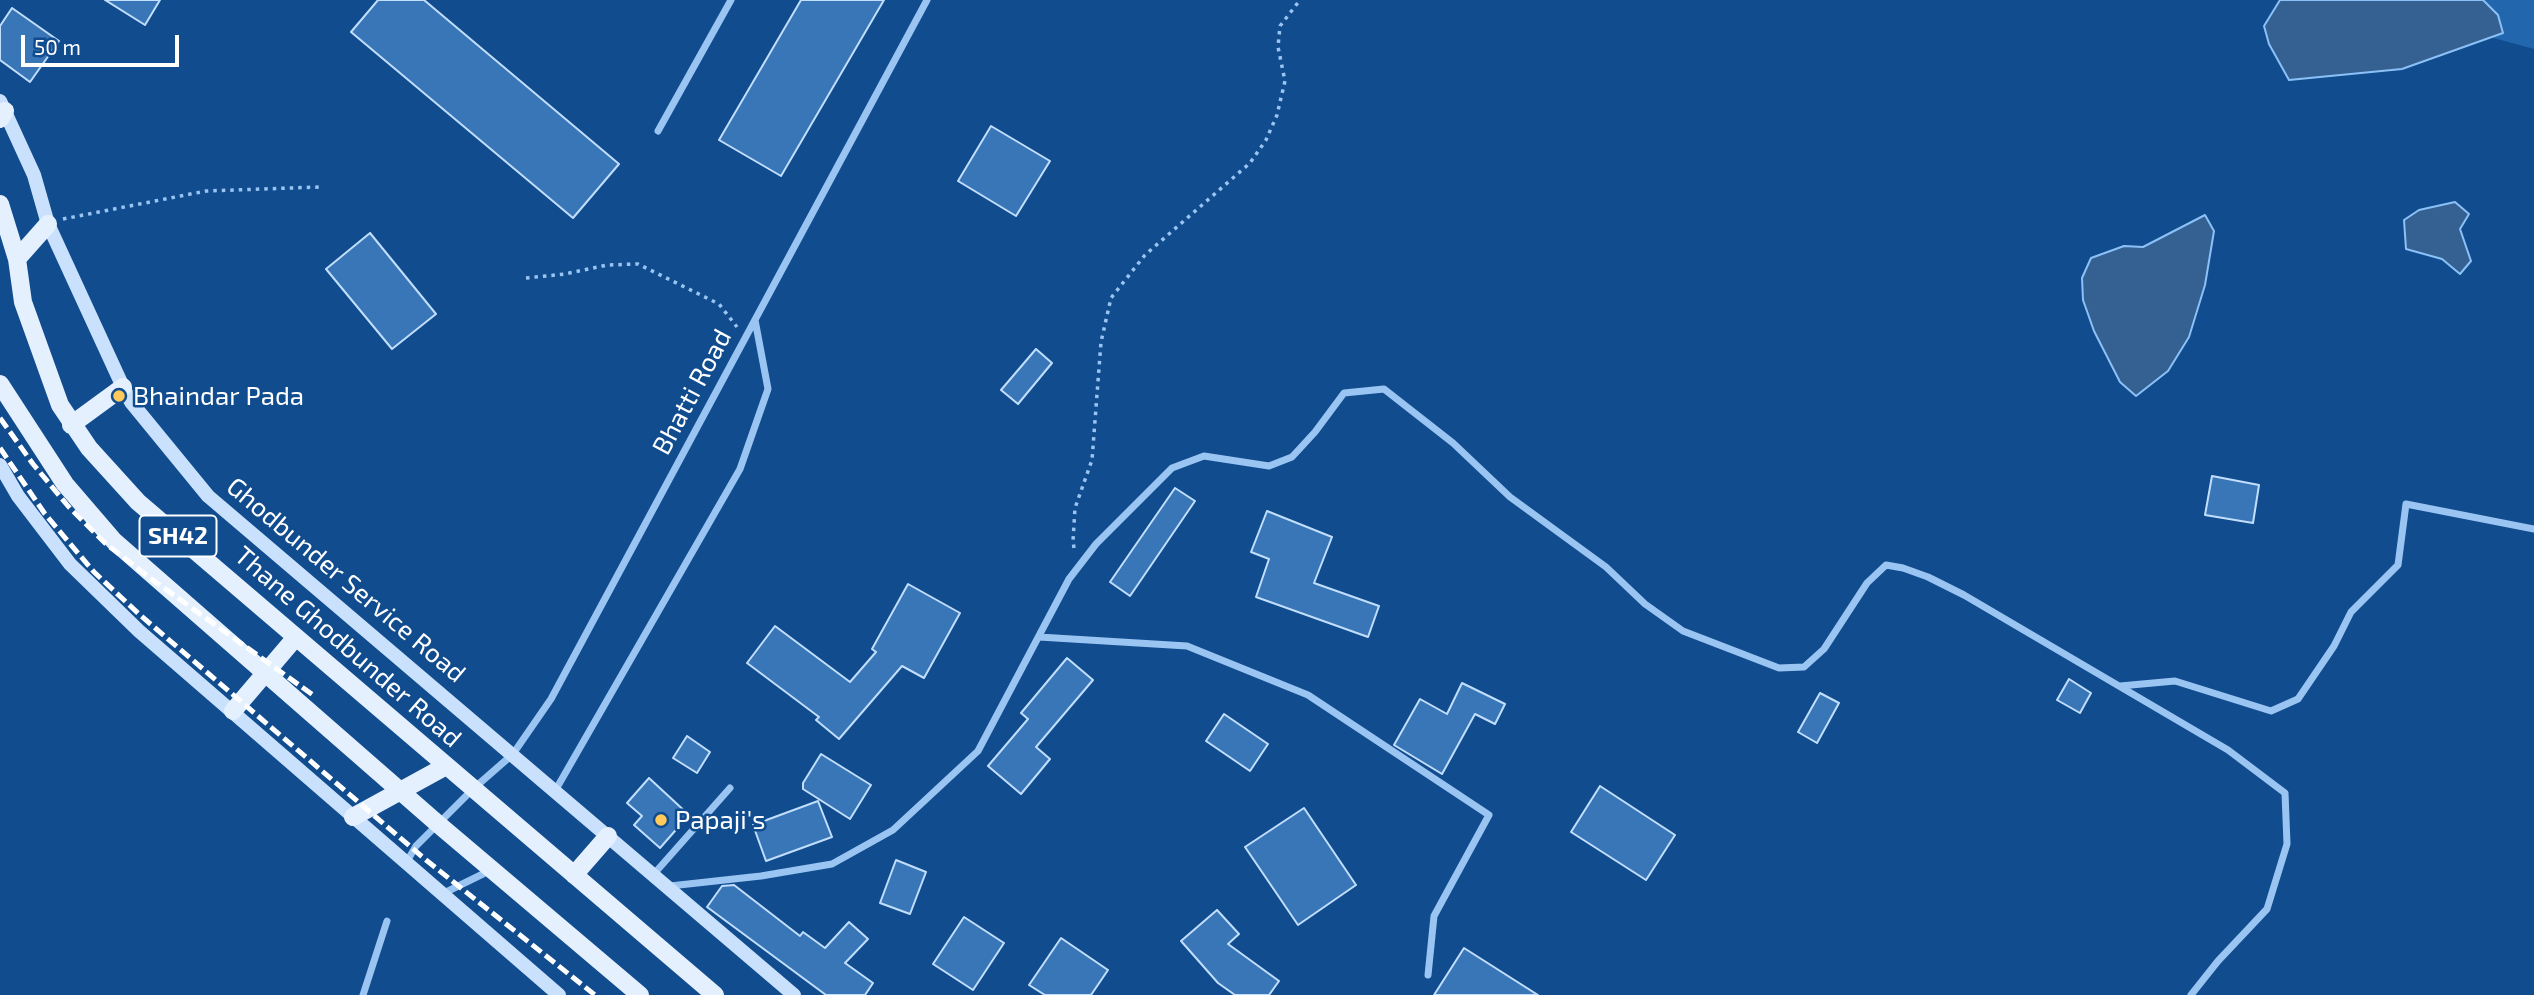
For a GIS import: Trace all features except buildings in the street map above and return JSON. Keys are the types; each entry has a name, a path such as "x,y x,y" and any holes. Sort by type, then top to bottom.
{"main road":[{"name":"Thane Ghodbunder Road","path":"0,204 17,259 23,302 60,405 71,425 138,502 715,995"},
{"path":"17,259 48,224"},
{"name":"SH42","path":"1,387 65,484 114,541 438,824 640,995"},
{"path":"71,425 123,387"},
{"path":"233,711 296,637"},
{"path":"353,817 446,766"},
{"path":"574,875 608,836"}],"street":[{"path":"658,131 731,0"},
{"name":"Bhatti Road","path":"406,864 416,846 472,789 513,754 551,699 927,0"},
{"name":"Ghodbunder Service Road","path":"2,110 34,175 48,224 131,402 208,496 794,995"},
{"path":"555,791 740,469 768,389 755,319"},
{"path":"667,887 832,864 893,830 978,751 1069,579 1096,544 1172,468 1204,456 1269,466 1292,457 1344,393 1384,389 1453,443 1510,497 1606,567 1645,604 1683,631 1779,668 1804,667 1824,649 1867,583 1886,565 1903,568 1964,595 2228,750 2285,793 2287,844 2267,909 2218,961 2191,995"},
{"path":"0,465 18,496 70,564 139,631 559,995"},
{"path":"2119,686 2175,681 2271,712 2298,699 2334,646 2351,612 2398,565 2406,504 2534,529"},
{"path":"1039,637 1187,646 1308,695 1489,815 1434,916 1428,975"},
{"path":"652,876 730,788"},
{"path":"441,894 492,869"},
{"path":"363,995 387,921"}],"path":[{"path":"1079,566 1073,541 1075,508 1092,460 1101,342 1111,298 1145,255 1250,163 1266,139 1277,116 1285,81 1278,47 1280,26 1300,0"},
{"path":"48,224 74,215 206,191 319,187"},
{"path":"526,278 565,274 607,265 638,264 719,304 746,338"}],"shaded area":[{"path":"2280,0 2483,0 2498,15 2503,33 2402,69 2289,80 2269,44 2264,26"},
{"path":"2354,0 2534,0 2534,49"},
{"path":"2455,202 2469,214 2460,229 2471,261 2460,274 2442,259 2406,249 2404,220 2419,210"},
{"path":"2205,215 2214,231 2205,285 2189,337 2168,371 2136,396 2120,382 2094,331 2083,300 2082,278 2091,258 2124,246 2143,247"}],"railway":[{"path":"0,418 68,506 105,543 313,695"},
{"path":"0,448 45,514 94,572 140,615 426,860 595,995"}],"place":[{"name":"Bhaindar Pada","path":"119,396"},
{"name":"Papaji's","path":"661,820"}]}
